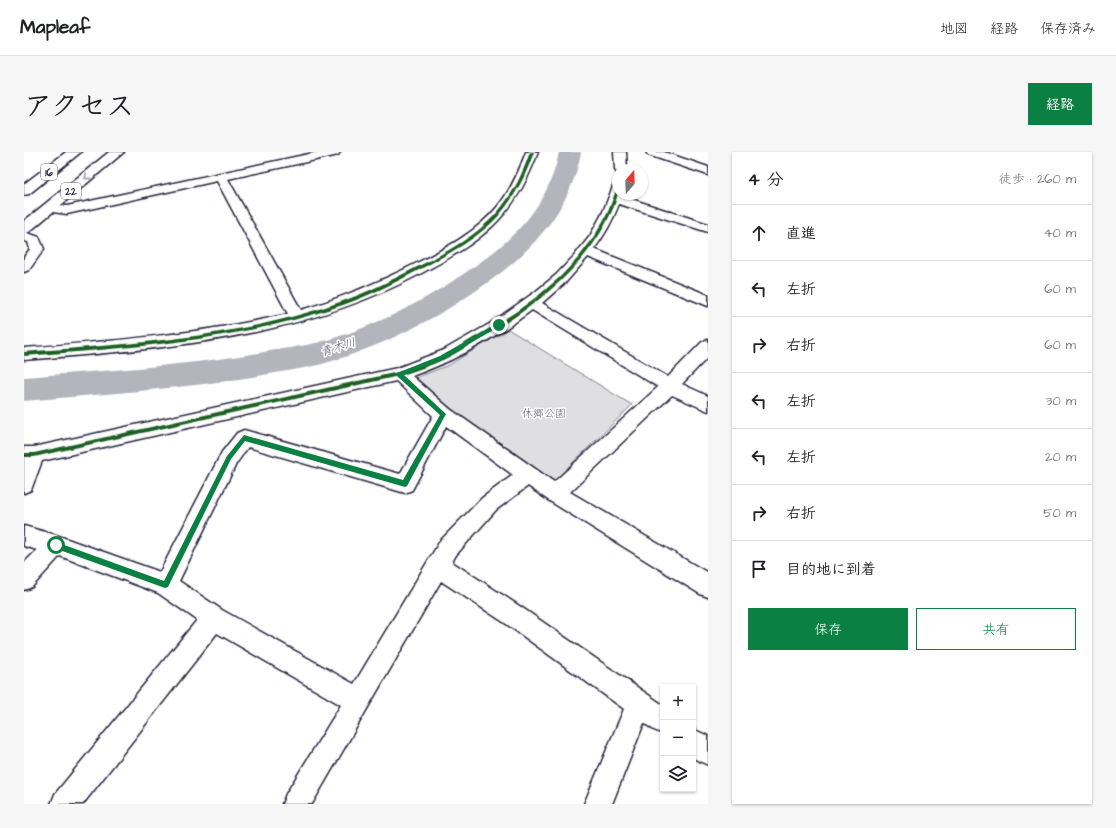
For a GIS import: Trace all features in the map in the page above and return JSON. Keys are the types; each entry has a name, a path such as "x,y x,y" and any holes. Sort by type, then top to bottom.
{"highway":[{"path":"24,186 68,152"},
{"name":"16","path":"24,191 74,152"},
{"name":"16","path":"73,171 97,152"},
{"name":"22","path":"24,229 117,152"}],"street":[{"path":"50,208 67,210 334,152"},
{"path":"24,354 114,347 227,332 297,317 333,307 403,276 451,252 478,233 497,215 511,197 532,152"},
{"path":"620,152 621,164"},
{"path":"652,152 708,171"},
{"path":"221,177 297,317"},
{"path":"24,484 29,455 399,374 442,358 499,325 531,303 564,276 586,251 601,228 614,200"},
{"path":"635,200 708,228"},
{"path":"24,236 34,240 38,249 24,267"},
{"path":"586,251 708,301"},
{"path":"531,303 670,386 708,404"},
{"path":"555,494 670,386 708,346"},
{"path":"399,374 443,414 555,494 708,586"},
{"path":"165,585 229,458 244,438 405,484 443,414"},
{"path":"296,804 357,700 402,628 448,548 489,504 528,475"},
{"path":"24,536 56,545 165,585 214,618 357,700"},
{"path":"24,579 56,545"},
{"path":"438,566 513,615 662,720"},
{"path":"65,804 214,618"},
{"path":"598,804 639,704"},
{"path":"696,744 708,752"}],"green space":[{"name":"休郷公園","path":"508,329 632,405 550,485 413,379 449,365"}],"waterway":[{"name":"青木川","path":"24,389 210,372 296,358 321,353 344,346 390,328 454,293 494,265 520,243 532,230 553,201 567,169 570,152"}],"cycle path":[{"path":"24,354 141,344 218,334 294,318 353,299 386,285 449,252 488,224 503,208 513,194 522,178 532,152"},
{"path":"24,455 34,455 399,374 442,358 497,327 541,296 561,278 580,259 596,237 609,214 614,200"}],"route":[{"path":"56,545 165,585 229,458 244,438 405,484 443,414 399,374 442,358 499,325"}]}
